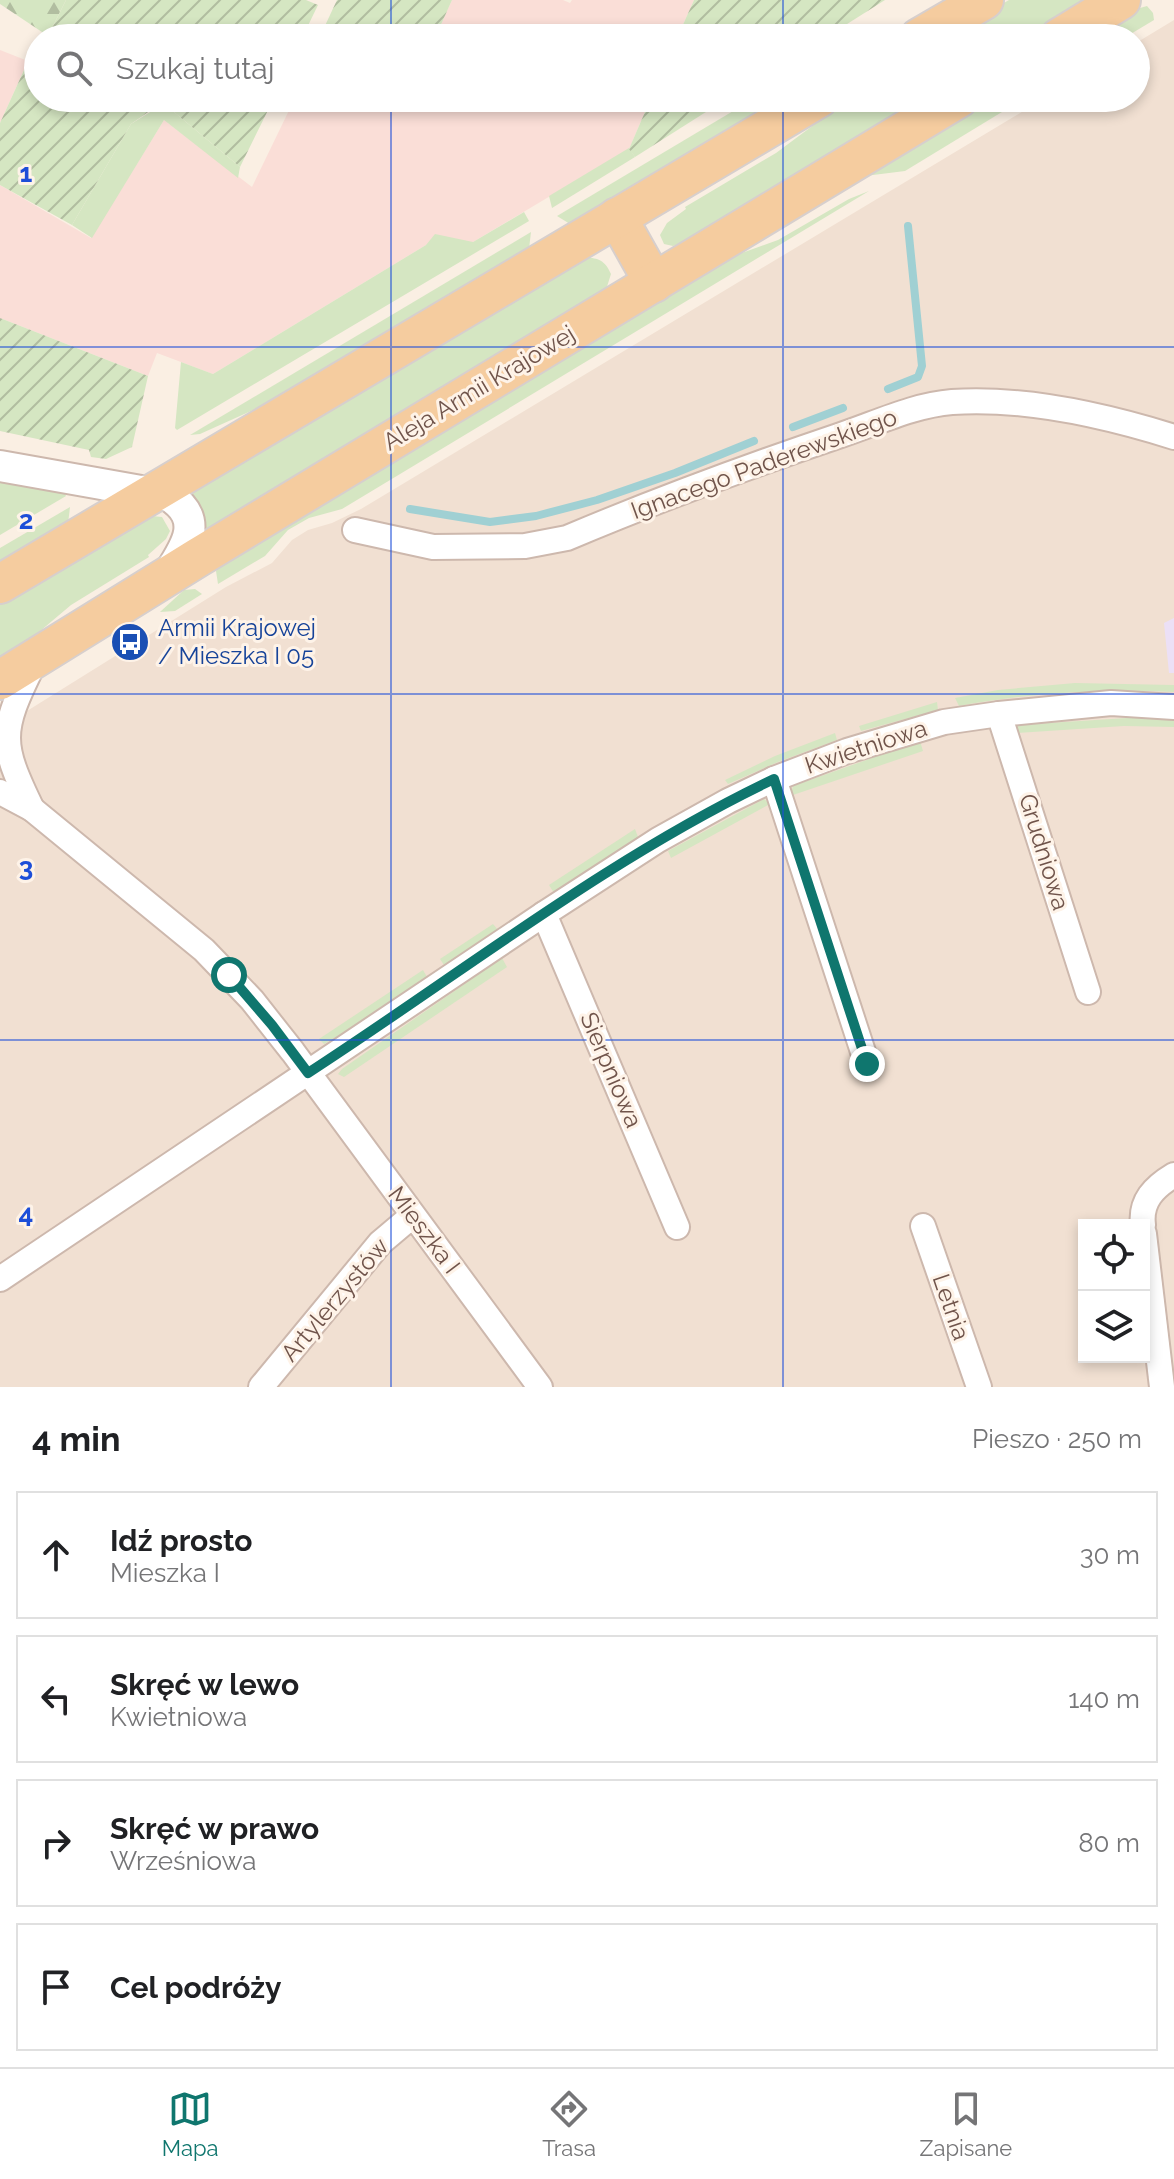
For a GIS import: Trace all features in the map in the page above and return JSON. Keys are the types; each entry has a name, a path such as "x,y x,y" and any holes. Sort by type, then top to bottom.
{"main road":[{"path":"943,24 984,0"},
{"path":"1082,24 1121,0"},
{"path":"0,584 795,112"},
{"name":"Aleja Armii Krajowej","path":"0,680 936,112"},
{"path":"617,217 654,283"}],"street":[{"name":"Ignacego Paderewskiego","path":"355,530 433,547 525,546 567,538 905,412 950,402 1019,402 1174,437"},
{"path":"0,466 169,496 179,502 187,514 191,529 185,547 166,578"},
{"name":"Mieszka I","path":"32,809 8,767 1,743 1,729 10,699 42,654"},
{"name":"Kwietniowa","path":"308,1073 658,840 774,779 847,751 944,722 1111,703 1174,707"},
{"name":"Grudniowa","path":"999,714 1088,992"},
{"path":"774,779 867,1064"},
{"name":"Mieszka I","path":"0,792 32,809 211,957 252,1000 540,1387"},
{"name":"Sierpniowa","path":"544,914 677,1227"},
{"path":"0,1279 308,1073"},
{"path":"1142,1219 1144,1202 1160,1184 1174,1175"},
{"name":"Artylerzystów","path":"261,1387 380,1243 412,1216"},
{"name":"Letnia","path":"923,1226 979,1387"},
{"path":"1150,1285 1162,1387"}],"shaded area":[{"path":"452,0 563,0 570,3 572,0 694,0 683,24 441,24"},
{"path":"1174,20 1174,1387 0,1387 0,763 18,745 19,722 27,711 226,587 272,563 292,540 308,530 361,509 1022,112 1150,112 1150,35"},
{"path":"0,50 24,59 24,70 0,123"},
{"path":"288,112 645,112 629,149 473,242 426,245 213,374 157,353 148,376 0,318 0,185 91,238 164,120 252,187"},
{"path":"1174,618 1174,673 1169,673 1164,623"}],"green space":[{"path":"0,0 66,0 54,24 30,24 0,4"},
{"path":"66,0 306,0 318,5 309,24 54,24"},
{"path":"337,0 452,0 441,24 326,24"},
{"path":"694,0 885,0 847,24 683,24"},
{"path":"1009,0 1086,0 1049,24 969,24"},
{"path":"1147,6 1154,20 1147,24 1110,24 1133,10"},
{"path":"24,70 24,112 148,112 131,124 72,225 0,185 0,123"},
{"path":"150,112 174,112 240,167 238,178 164,120 92,238 72,225 131,124"},
{"path":"174,112 267,112 240,167"},
{"path":"645,112 706,112 635,157 629,149"},
{"path":"732,112 765,112 570,224 557,216"},
{"path":"831,112 907,112 701,235 673,246 664,244 660,235 667,223 685,207 776,153"},
{"path":"966,112 1002,112 905,171 865,176"},
{"path":"629,148 635,157 552,208 549,196"},
{"path":"869,191 342,509 309,518 288,530 265,556 218,584 216,571 220,565 714,263 778,240 849,199"},
{"path":"524,212 529,221 177,430 175,428 181,362 213,374 426,245 435,234 473,242"},
{"path":"531,232 529,249 298,390 200,434 190,435"},
{"path":"577,258 598,259 608,268 611,274 604,296 204,536 201,510 186,490"},
{"path":"0,318 148,376 132,447 106,459 91,457 89,450 0,431"},
{"path":"0,474 64,492 66,496 0,535"},
{"path":"70,507 68,524 0,567 0,548"},
{"path":"152,516 162,517 170,531 149,557 71,605 0,661 0,600"},
{"path":"195,589 202,594 175,611 160,612 184,590"},
{"path":"1075,683 1174,685 1174,692 1066,693 959,706 955,698 998,690"},
{"path":"937,702 938,710 861,731 859,726"},
{"path":"1174,718 1174,727 1124,726 1017,733 1017,725"},
{"path":"835,733 837,740 728,784 725,780 775,756"},
{"path":"920,741 923,751 790,796 793,786"},
{"path":"764,799 770,804 671,858 668,851"},
{"path":"635,829 638,837 554,893 549,885"},
{"path":"493,924 498,930 444,965 440,959"},
{"path":"502,958 507,967 344,1077 338,1074 342,1069"},
{"path":"423,970 427,977 338,1036 324,1044 319,1039"}],"waterway":[{"path":"888,389 918,377 922,366 908,226"},
{"path":"793,427 843,408"},
{"path":"410,509 490,522 536,516 597,500 754,441"}],"place":[{"name":"Armii Krajowej / Mieszka I 05","path":"130,642"}],"route":[{"path":"229,975 308,1073 658,840 774,779 867,1064"}]}
